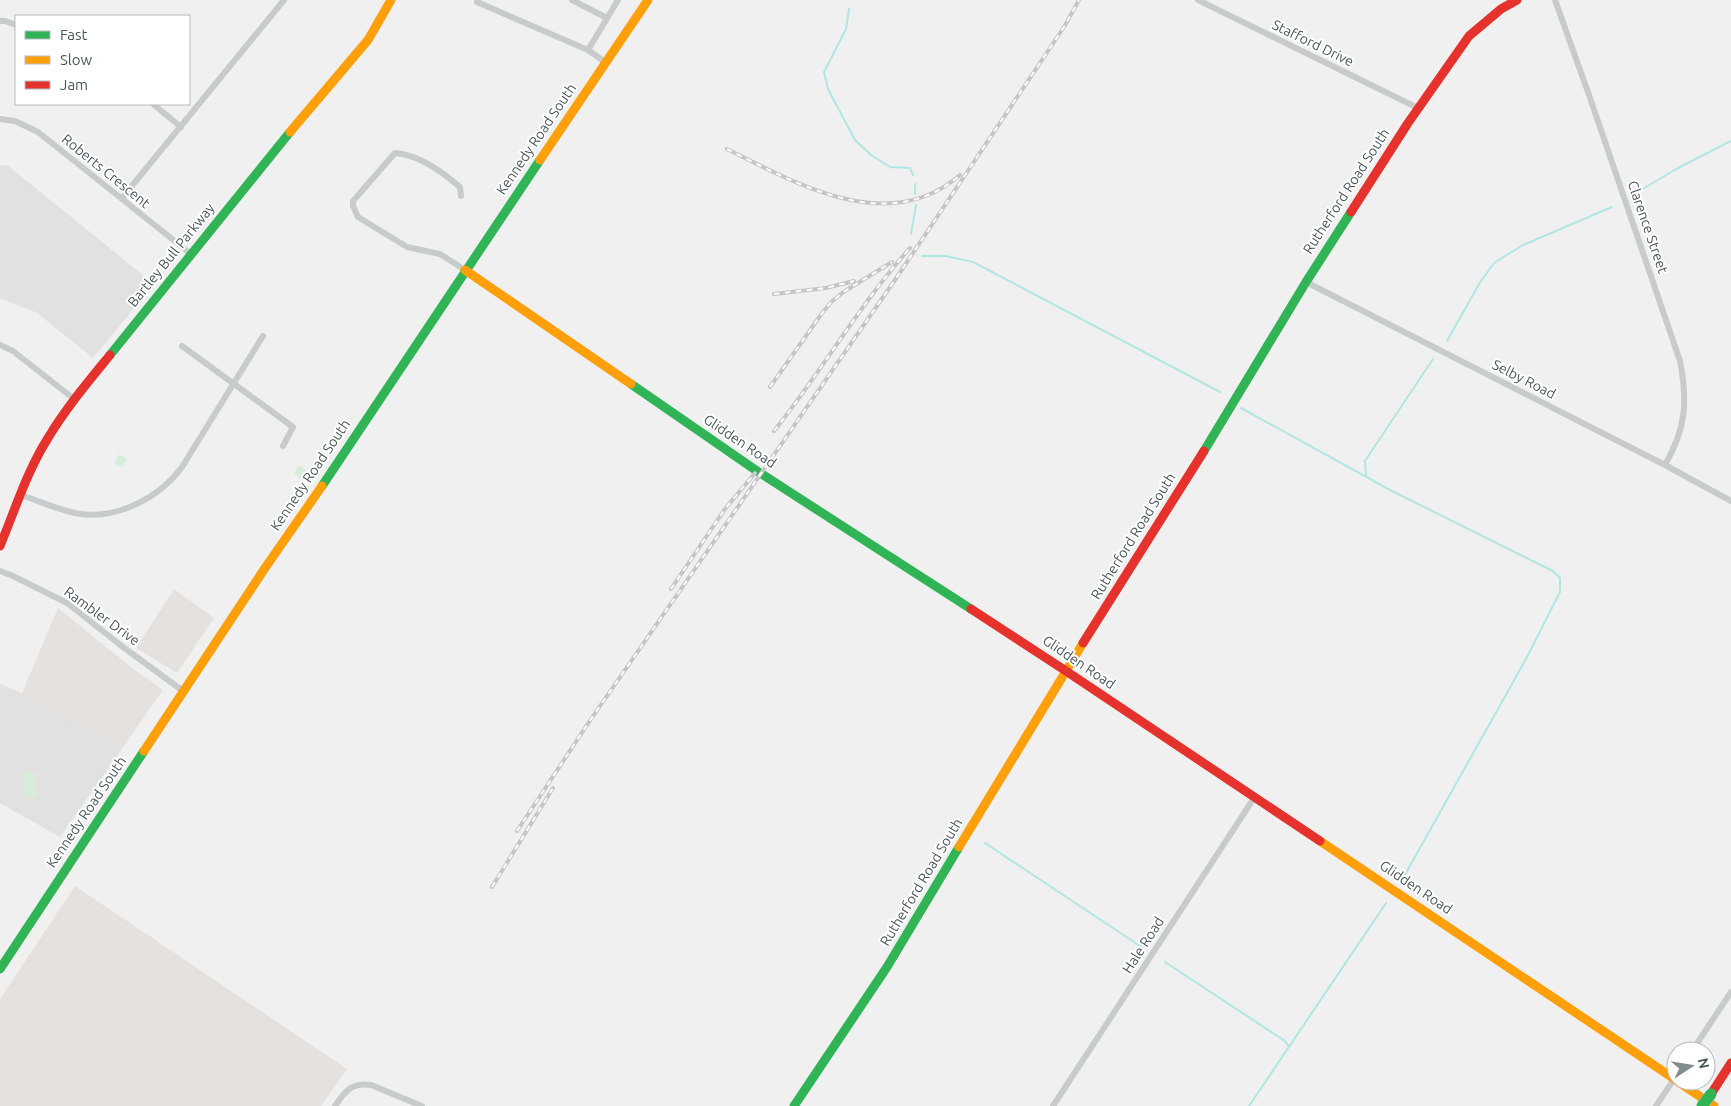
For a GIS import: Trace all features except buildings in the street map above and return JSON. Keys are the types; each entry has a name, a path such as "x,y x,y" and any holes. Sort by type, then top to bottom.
{"main road":[{"name":"Bartley Bull Parkway","path":"0,546 31,471 47,439 74,399 338,73 368,40 391,0"},
{"name":"Kennedy Road South","path":"0,969 265,568 336,466 465,270 648,0"},
{"name":"Rutherford Road South","path":"794,1106 887,967 1066,671 1181,488 1306,282 1418,108 1469,36 1501,9 1517,0"},
{"name":"Glidden Road","path":"465,270 761,474 1066,671 1666,1072"},
{"path":"1702,1106 1731,1063"},
{"name":"Glidden Road","path":"1693,1091 1714,1106"}],"street":[{"path":"122,198 284,0"},
{"path":"478,0 477,2 588,50 605,62"},
{"path":"572,0 607,18"},
{"path":"588,50 618,0"},
{"name":"Stafford Drive","path":"1198,0 1418,108"},
{"name":"Clarence Street","path":"1555,0 1680,361 1684,381 1681,433 1666,465"},
{"path":"0,21 15,25"},
{"path":"154,105 181,127"},
{"name":"Roberts Crescent","path":"0,119 15,121 38,132 190,254"},
{"path":"460,196 460,187 443,173 408,154 395,153 353,201 353,206 358,217 407,247 440,254 465,270"},
{"name":"Selby Road","path":"1306,282 1666,465 1731,501"},
{"path":"21,494 83,514 102,514 138,504 174,477 263,336"},
{"path":"0,345 13,352 74,399"},
{"path":"182,346 293,427 283,446"},
{"name":"Rambler Drive","path":"0,571 67,603 183,691"},
{"name":"Hale Road","path":"1053,1106 1254,798"},
{"path":"1699,1041 1731,992"},
{"path":"335,1106 348,1088 363,1084 371,1085 422,1106"},
{"path":"1656,1106 1667,1091"}],"shaded area":[{"path":"7,165 154,284 93,358 37,313 0,298 0,166"},
{"path":"174,589 214,618 177,673 136,648"},
{"path":"58,608 127,664 163,690 121,750 22,693"},
{"path":"0,684 22,693 121,750 60,837 0,803"},
{"path":"75,886 347,1069 321,1106 0,1106 0,999"}],"green space":[{"path":"119,454 127,459 122,468 114,463"},
{"path":"298,465 307,470 301,479 294,473"},
{"path":"24,773 36,773 36,797 25,798"}],"waterway":[{"path":"849,9 846,29 824,72 828,89 855,140 871,155 890,167 910,168 913,175"},
{"path":"1636,193 1678,168 1731,141"},
{"path":"915,184 915,194"},
{"path":"911,234 916,205"},
{"path":"1447,341 1479,284 1494,263 1523,245 1612,207"},
{"path":"922,256 946,256 973,262 1220,392"},
{"path":"1366,476 1365,461 1433,359"},
{"path":"1241,408 1392,491 1553,571 1560,578 1560,592 1526,659 1402,880"},
{"path":"985,843 1143,948"},
{"path":"1249,1106 1386,903"},
{"path":"1165,962 1285,1041 1289,1047"}],"railway":[{"path":"517,831 589,722 897,277 1064,27 1079,0"},
{"path":"727,149 783,177 813,189 843,198 874,203 903,202 932,193 960,175"},
{"path":"774,431 874,292 910,248"},
{"path":"770,387 831,302 845,291 892,262"},
{"path":"774,294 826,288 854,281"},
{"path":"671,589 725,509 755,473"},
{"path":"492,887 553,788"}],"traffic: fast":[{"path":"110,355 290,132"},
{"path":"322,486 540,160"},
{"path":"1204,451 1306,282 1351,212"},
{"path":"631,384 757,471 971,609"},
{"path":"0,969 144,751"},
{"path":"794,1106 887,967 959,847"},
{"path":"1702,1106 1711,1094"}],"traffic: slow":[{"path":"290,132 368,40 391,0"},
{"path":"540,160 648,0"},
{"path":"465,270 631,384"},
{"path":"144,751 265,568 322,486"},
{"path":"959,847 1083,643"},
{"path":"1320,841 1666,1073"},
{"path":"1692,1091 1714,1106"}],"traffic: jam":[{"path":"1351,212 1408,123 1469,36 1501,9 1517,0"},
{"path":"0,546 28,477 41,451 55,427 85,385 110,355"},
{"path":"1083,643 1204,451"},
{"path":"971,609 1320,841"},
{"path":"1711,1094 1731,1063"}]}
